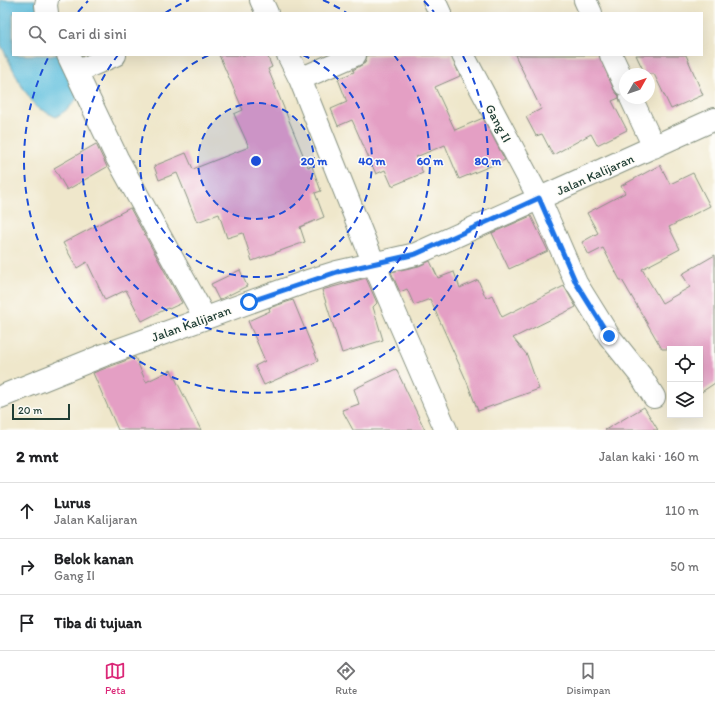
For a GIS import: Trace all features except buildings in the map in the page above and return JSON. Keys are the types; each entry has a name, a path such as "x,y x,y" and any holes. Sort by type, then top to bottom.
{"street":[{"path":"47,0 46,5 48,12"},
{"path":"261,0 267,12"},
{"path":"434,0 440,12"},
{"path":"585,0 591,12"},
{"path":"110,56 72,63 117,158 205,318"},
{"path":"288,56 300,79 374,264 446,430"},
{"path":"300,79 353,56"},
{"name":"Gang II","path":"464,56 539,198 576,283 609,336 641,376 654,397"},
{"path":"611,56 619,72"},
{"path":"634,104 654,147"},
{"name":"Jalan Kalijaran","path":"0,397 104,355 308,281 337,272 416,254 715,119"}],"water":[{"path":"0,0 35,0 39,12 12,12 12,56 62,56 80,95 68,109 56,117 36,107 21,85 1,45"}],"route":[{"path":"249,302 337,272 391,261 416,254 539,198 576,283 587,303 609,336"}]}
